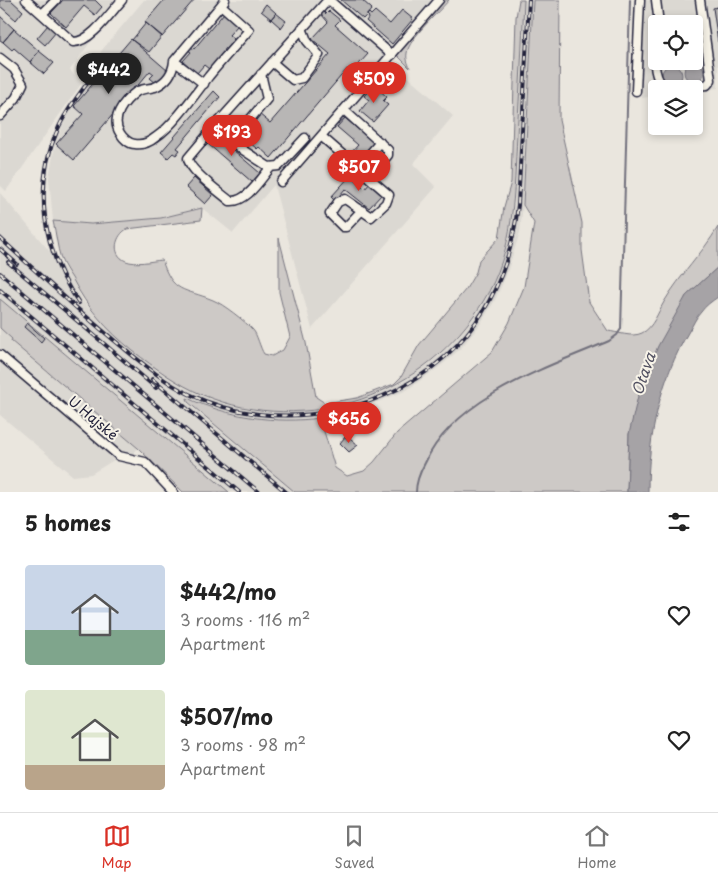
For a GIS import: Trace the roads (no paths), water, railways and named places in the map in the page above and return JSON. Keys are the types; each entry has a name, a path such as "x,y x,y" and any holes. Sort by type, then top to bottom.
{"street":[{"path":"26,0 73,42 79,42 90,35 122,0"},
{"path":"42,14 56,0"},
{"path":"271,167 246,196 239,200 230,201 195,171 188,162 188,158 328,0 392,54"},
{"path":"281,182 439,0"},
{"path":"636,91 640,0"},
{"path":"656,0 658,15"},
{"path":"700,0 702,15"},
{"path":"223,2 249,30 158,137 147,143 134,144 122,137 117,130 115,121 117,114 138,91 154,87 165,80 172,72 174,61 223,2"},
{"path":"657,70 658,77 664,87 712,86 703,22"},
{"path":"272,62 293,80 302,78 319,55 307,41 302,28"},
{"path":"0,58 14,69 24,84 16,98 0,116"},
{"path":"174,61 204,84"},
{"path":"232,141 267,98 261,74"},
{"path":"344,110 388,150 388,155 374,172"},
{"path":"215,126 232,141 271,167 279,166 305,138"},
{"path":"321,136 389,195 386,203 371,217 362,210"},
{"path":"362,163 380,142"},
{"name":"U Hajské","path":"0,355 119,456 145,462 173,492"}],"waterway":[{"path":"416,492 419,477 425,463 439,440 457,420 505,387 609,341 621,329 630,0"}],"railway":[{"path":"0,238 90,320 154,372 189,394 223,407 258,414 295,415 331,411 367,402 400,388 431,368 458,344 471,329 491,297 506,262 518,205 529,0"},
{"path":"79,303 57,262 50,241 45,219 45,173 58,129 71,106 96,71"},
{"path":"0,249 17,264"},
{"path":"8,262 156,388"},
{"path":"0,273 259,492"},
{"path":"0,290 239,492"},
{"path":"152,379 286,492"}],"water label":[{"name":"Otava","path":"644,374"}]}
